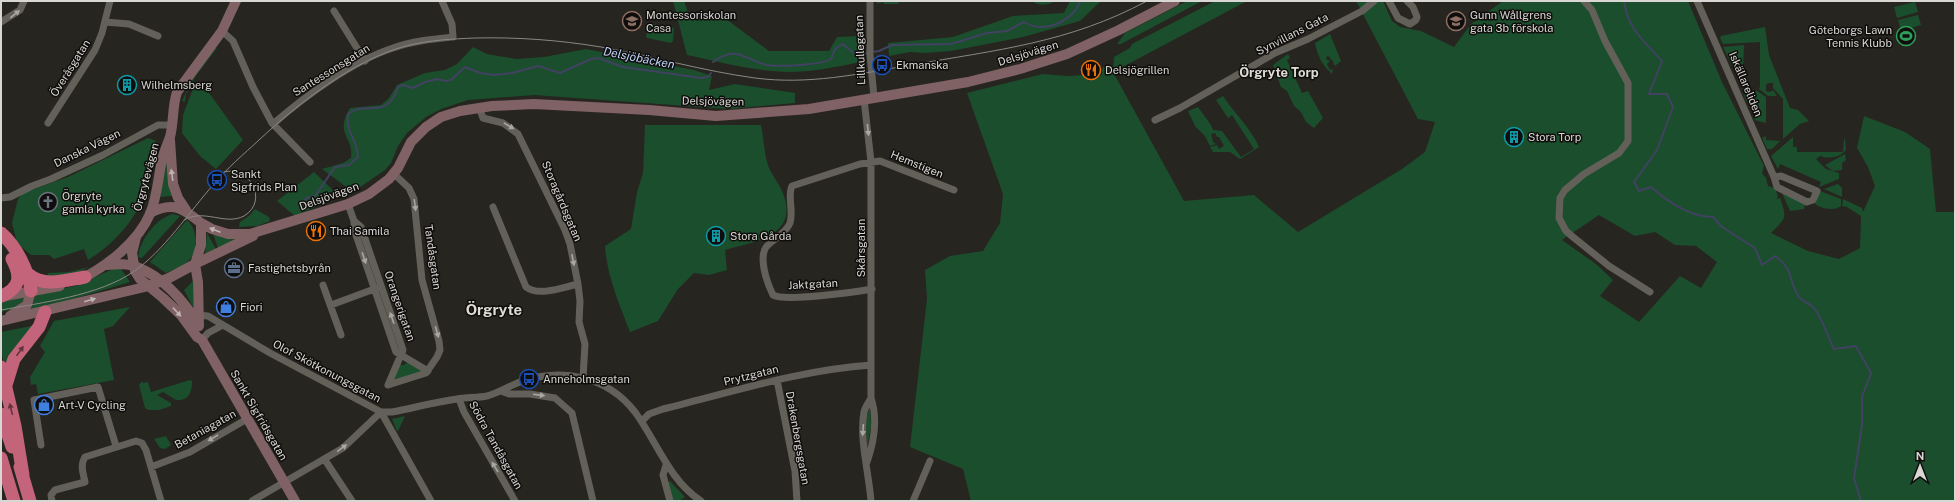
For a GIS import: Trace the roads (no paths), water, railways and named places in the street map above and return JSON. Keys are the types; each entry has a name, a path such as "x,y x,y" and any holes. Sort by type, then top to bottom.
{"highway":[{"path":"1,233 31,291"},
{"path":"1,244 13,254"},
{"path":"23,275 45,282 85,277"},
{"path":"2,296 14,288 23,275"},
{"path":"6,387 14,359 39,326 45,312"},
{"path":"1,367 15,426 22,475"},
{"path":"1,414 30,501"},
{"path":"1,458 14,501"},
{"path":"1,486 6,501"}],"street":[{"path":"1,22 20,10 24,1"},
{"name":"Överåsgatan","path":"48,123 95,50 105,22 110,1"},
{"path":"172,124 174,102 179,89 222,31 236,1"},
{"name":"Santessonsgatan","path":"273,124 315,91 365,61 392,48 410,43 453,37 452,24 442,1"},
{"name":"Lillkullegatan","path":"869,98 871,76 870,1"},
{"name":"Delsjövägen","path":"200,223 221,233 231,235 254,233 348,204 379,187 394,174 411,142 426,127 448,115 479,107 514,104 544,104 727,116 798,110 968,82 1054,58 1120,30 1175,1"},
{"name":"Synvillans Gata","path":"1155,120 1186,105 1275,53 1308,39 1362,11 1374,1"},
{"path":"1389,1 1398,18 1410,24 1416,20 1417,16 1413,7 1407,1"},
{"path":"1584,1 1592,10 1605,41 1628,83 1628,141 1618,153 1584,174 1565,190 1560,198 1559,218 1566,232 1609,266 1650,292"},
{"name":"Iskällareliden","path":"1697,1 1774,177 1777,188 1807,202 1812,202 1817,191 1781,176 1774,177"},
{"path":"334,11 365,61"},
{"path":"105,22 129,24 158,36"},
{"path":"222,31 233,42 253,87 273,124 310,162"},
{"name":"Skårsgatan","path":"867,462 872,446 875,412 871,398 872,290 869,98"},
{"name":"Storagårdsgatan","path":"479,107 482,118 509,126 520,137 565,230 570,244 578,284 580,301 579,322 585,350 583,378"},
{"name":"Örgrytevägen","path":"2,296 72,283 106,265 137,235 150,213 172,124"},
{"name":"Danska Vägen","path":"2,198 10,197 103,155 158,125 172,124"},
{"name":"Örgrytevägen","path":"170,137 173,184 178,198 186,210"},
{"name":"Hemstigen","path":"871,162 883,162 954,190"},
{"name":"Jaktgatan","path":"871,162 796,184 791,188 792,213 790,222 784,232 768,245 764,253 763,260 770,288 773,294 780,297 822,296 872,290"},
{"name":"Tandåsgatan","path":"394,174 409,188 414,199 422,280 439,341 437,357 428,371"},
{"name":"Orangerigatan","path":"348,204 354,221 354,229 378,288 396,352 401,355"},
{"path":"1,320 45,312 104,296 149,286 162,282 195,264 201,245 200,223 186,210 169,206 150,213"},
{"path":"493,207 526,287 530,290 538,292 578,284"},
{"name":"Delsjövägen","path":"195,264 276,227"},
{"path":"137,235 133,247 133,266 140,279 149,286"},
{"name":"Sankt Sigfridsgatan","path":"198,282 211,256"},
{"name":"Sankt Sigfridsgatan","path":"195,264 198,282 195,315 200,326 202,340 295,501"},
{"path":"106,265 133,266 145,271 162,282 195,315"},
{"path":"323,285 341,335"},
{"name":"Sankt Sigfridsgatan","path":"149,286 181,315 197,337 202,340"},
{"path":"331,305 378,288"},
{"path":"1,320 24,308 30,299 31,291"},
{"name":"Olof Skötkonungsgatan","path":"195,315 208,316 276,356 381,412 392,412 459,399 480,398 501,391 520,382 547,375 565,374 600,384 633,410 642,421 666,465 689,492 701,501"},
{"path":"202,340 208,333 223,325"},
{"path":"401,355 428,371 426,373 388,385 401,355"},
{"name":"Prytzgatan","path":"642,421 649,414 663,409 776,380 819,371 871,365"},
{"name":"Drakenbergsgatan","path":"776,380 795,471 797,501"},
{"path":"41,445 34,400 98,387 116,446"},
{"path":"501,391 509,394 530,394 554,398 572,413 593,501"},
{"name":"Skårsgatan","path":"871,398 864,410 862,438 867,462 871,501"},
{"name":"Södra Tandåsgatan","path":"459,399 464,412 515,501"},
{"path":"252,501 325,460 354,439 381,412 431,501"},
{"name":"Betaniagatan","path":"151,467 190,452 247,418"},
{"path":"52,501 51,495 55,490 85,482 82,467 85,457 116,446 140,442 146,450 161,501"},
{"path":"325,460 352,501"},
{"path":"914,501 930,461"},
{"path":"666,465 663,475 670,501"}],"waterway":[{"name":"Delsjöbäcken","path":"872,52 879,51 892,45 951,44 987,33 1007,31 1024,22 1037,27 1050,26 1069,17 1081,1"},
{"path":"1624,1 1629,20 1633,27 1643,41 1662,61 1649,94 1667,94 1673,107 1657,150 1634,182 1639,191 1651,187 1680,208 1696,214 1713,217 1722,227 1755,248 1762,265 1775,256 1782,261 1789,271 1796,292 1800,298 1815,309 1834,349 1856,346 1871,373 1862,397 1862,425 1854,478 1861,501"},
{"name":"Delsjöbäcken","path":"713,62 728,54 735,54 759,63 773,66 818,63 831,59 835,49 843,44 856,55 867,53"},
{"name":"Delsjöbäcken","path":"301,203 307,198 315,196 335,167 349,165 358,157 356,146 348,126 348,114 354,110 382,107 388,104 394,97 398,87 403,85 413,88 425,82 437,79 445,81 451,80 465,67 480,73 494,75 512,73 538,66 560,73 591,59 598,58 623,67 701,78 708,77 711,73"}],"tram line":[{"path":"1,310 70,297 104,287 133,272 166,242 224,172 291,112 328,84 366,61 406,46 432,41 466,38 506,38 570,42 755,78 775,80 833,78 973,55 1032,43 1089,27 1147,1"},
{"path":"184,220 199,216 237,219 244,216 251,210 255,202 256,194 253,186 242,174 233,171 224,172"}],"place":[{"name":"Montessoriskolan Casa","path":"632,21"},
{"name":"Gunn Wållgrens gata 3b förskola","path":"1456,21"},
{"name":"Göteborgs Lawn Tennis Klubb","path":"1906,36"},
{"name":"Ekmanska","path":"882,65"},
{"name":"Delsjögrillen","path":"1091,70"},
{"name":"Wilhelmsberg","path":"127,85"},
{"name":"Stora Torp","path":"1514,137"},
{"name":"Sankt Sigfrids Plan","path":"217,180"},
{"name":"Örgryte gamla kyrka","path":"48,202"},
{"name":"Thai Samila","path":"316,231"},
{"name":"Stora Gårda","path":"716,236"},
{"name":"Fastighetsbyrån","path":"234,268"},
{"name":"Fiori","path":"226,307"},
{"name":"Anneholmsgatan","path":"529,379"},
{"name":"Art-V Cycling","path":"44,405"}],"district":[{"name":"Örgryte Torp","path":"1279,72"},
{"name":"Örgryte","path":"494,309"}]}
